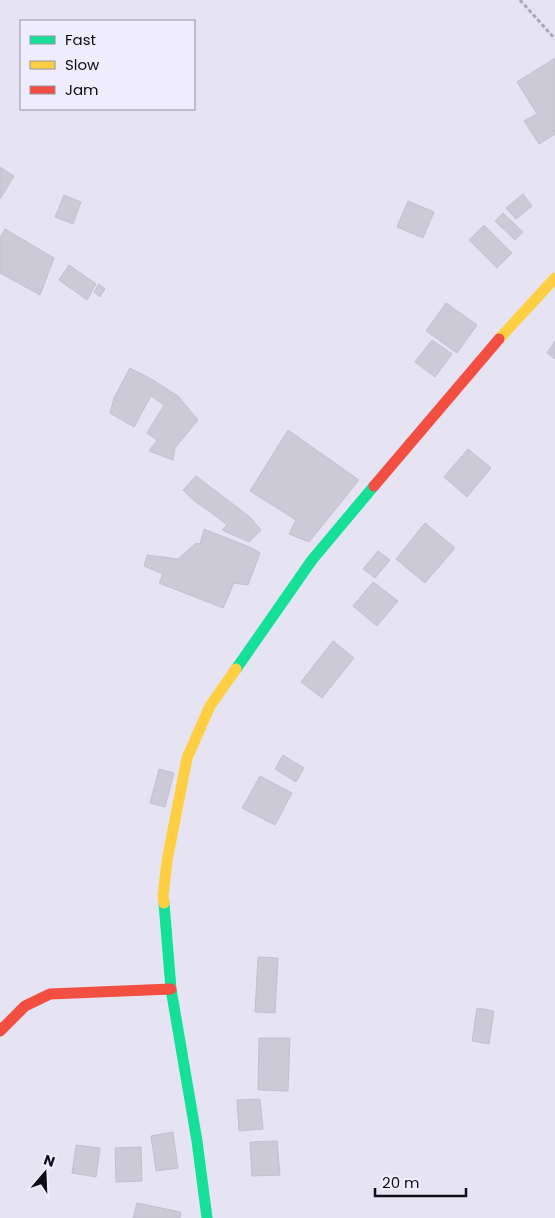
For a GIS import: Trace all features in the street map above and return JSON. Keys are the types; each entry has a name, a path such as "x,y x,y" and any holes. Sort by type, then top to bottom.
{"main road":[{"path":"207,1218 197,1141 171,989 164,896 167,861 187,758 210,706 312,560 483,356 555,278"},
{"path":"0,1031 25,1006 50,994 171,989"}],"path":[{"path":"520,0 555,39"}],"building":[{"path":"555,58 555,134 539,144 524,121 537,114 517,82"},
{"path":"0,167 14,176 0,199"},
{"path":"523,194 532,206 516,219 506,208"},
{"path":"64,195 81,202 73,224 55,217"},
{"path":"408,201 434,212 423,238 397,227"},
{"path":"503,213 523,232 515,240 495,221"},
{"path":"484,225 512,253 497,268 469,240"},
{"path":"5,229 54,258 40,295 0,273 0,238"},
{"path":"69,265 96,284 87,300 59,280"},
{"path":"99,284 105,289 100,297 94,292"},
{"path":"446,303 477,325 457,353 426,331"},
{"path":"432,340 452,354 435,377 415,362"},
{"path":"555,341 555,359 547,353"},
{"path":"130,368 178,396 198,420 175,448 173,460 149,451 157,440 147,433 164,405 151,396 134,427 110,413 114,398"},
{"path":"288,430 359,480 309,542 289,534 296,520 250,491"},
{"path":"468,449 491,468 467,497 444,477"},
{"path":"196,476 250,517 261,530 249,542 222,530 227,525 193,500 183,490"},
{"path":"425,523 455,548 425,583 396,559"},
{"path":"204,529 260,553 248,585 234,583 223,608 159,583 163,574 144,566 147,555 178,559 196,543 200,544"},
{"path":"378,551 390,560 375,578 363,569"},
{"path":"373,582 398,601 377,626 353,606"},
{"path":"333,641 354,658 322,698 301,682"},
{"path":"283,755 304,768 296,782 275,769"},
{"path":"159,769 174,773 165,807 150,803"},
{"path":"260,776 292,793 275,825 242,808"},
{"path":"258,957 278,958 275,1013 255,1012"},
{"path":"477,1008 494,1011 489,1044 472,1041"},
{"path":"259,1038 290,1038 288,1091 258,1090"},
{"path":"260,1099 263,1129 239,1131 237,1100"},
{"path":"173,1132 178,1168 156,1171 151,1136"},
{"path":"277,1141 280,1175 252,1176 250,1142"},
{"path":"76,1145 100,1148 96,1177 72,1173"},
{"path":"141,1147 142,1181 116,1182 115,1148"},
{"path":"137,1203 181,1212 180,1218 133,1218"}],"traffic: fast":[{"path":"236,669 312,560 374,486"},
{"path":"164,903 171,989 197,1141 207,1218"}],"traffic: slow":[{"path":"499,339 555,278"},
{"path":"164,903 167,861 187,758 210,706 236,669"}],"traffic: jam":[{"path":"374,486 499,339"},
{"path":"0,1031 25,1006 50,994 171,989"}]}
